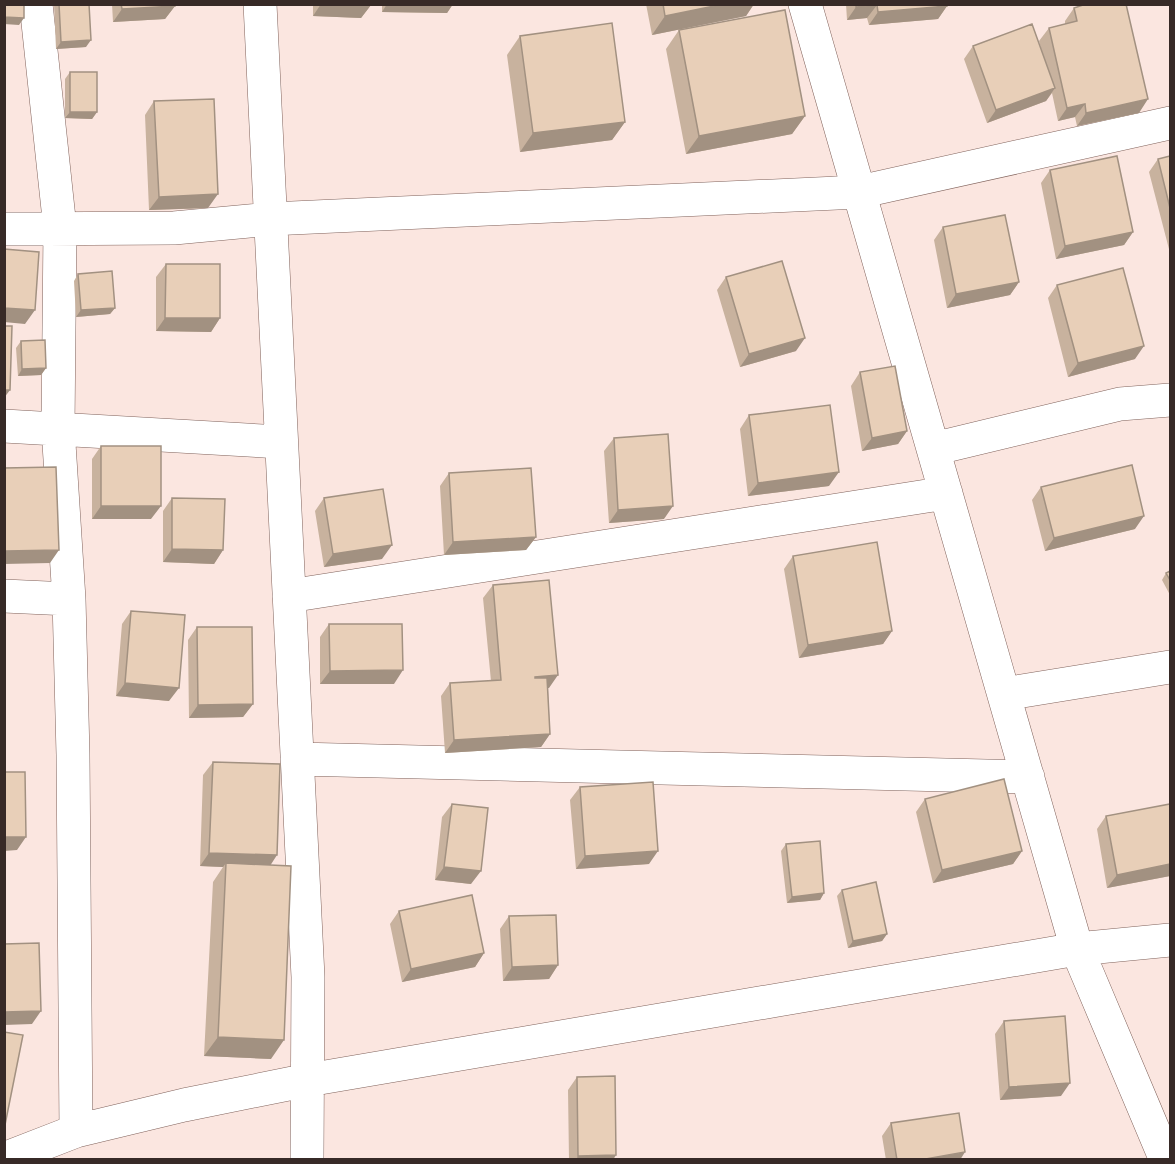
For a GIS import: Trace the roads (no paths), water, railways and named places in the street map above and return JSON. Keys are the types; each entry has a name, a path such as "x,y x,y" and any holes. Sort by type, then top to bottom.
{"street":[{"path":"36,4 60,228 58,428 69,599 73,755 76,1131"},
{"path":"260,4 308,977 307,1160"},
{"path":"805,4 1077,950 1166,1160"},
{"path":"4,230 174,228 270,219 859,192 1170,123"},
{"path":"933,449 1120,404 1170,400"},
{"path":"4,426 282,442"},
{"path":"289,596 946,493"},
{"path":"4,596 69,599"},
{"path":"1004,694 1170,667"},
{"path":"297,759 1028,777"},
{"path":"4,1159 76,1131 184,1105 308,1080 1077,950 1170,940"}]}
